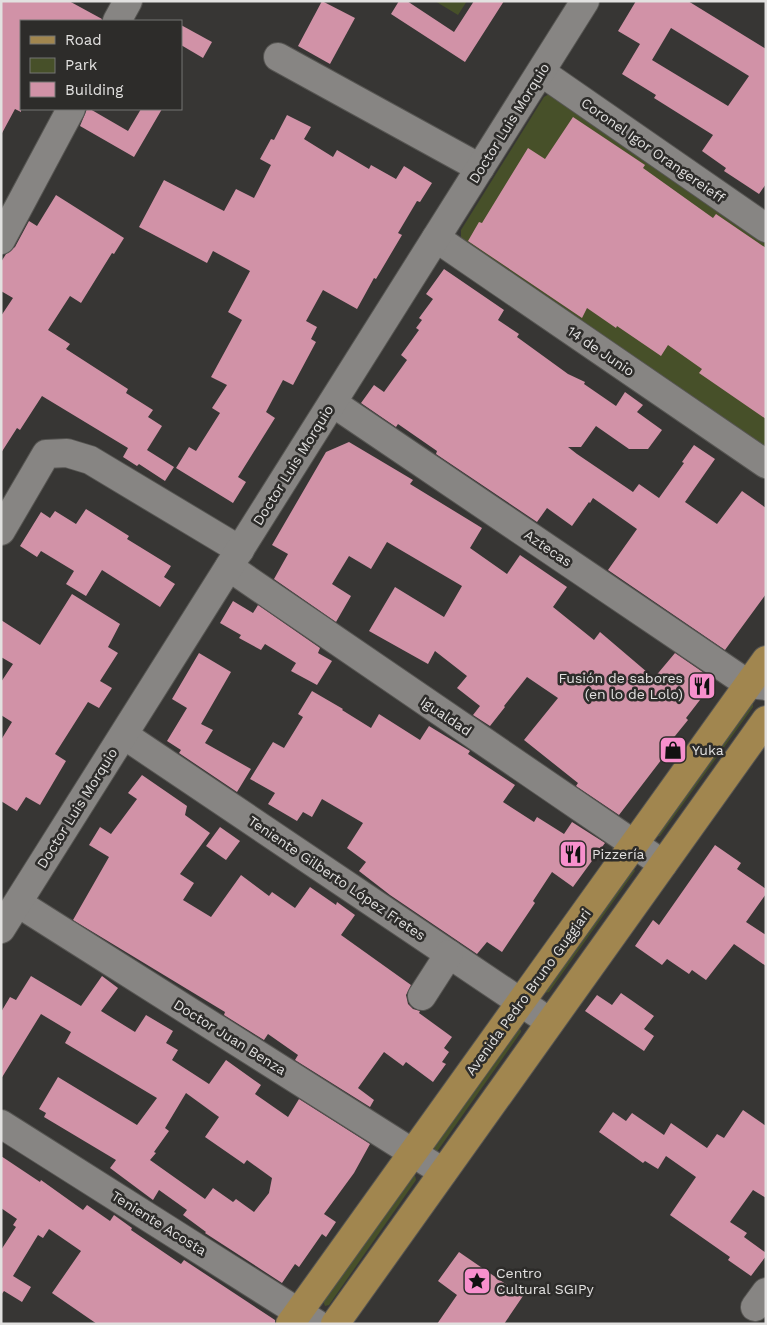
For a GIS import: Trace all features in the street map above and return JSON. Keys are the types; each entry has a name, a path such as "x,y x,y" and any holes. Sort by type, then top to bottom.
{"main road":[{"name":"Avenida Pedro Bruno Guggiari","path":"302,1320 412,1153 520,1002 634,844 757,685 766,660"},
{"path":"335,1324 766,720"}],"street":[{"path":"118,20 128,1"},
{"name":"Doctor Luis Morquio","path":"7,915 124,734 585,1"},
{"path":"278,57 480,168"},
{"name":"Coronel Igor Orangereieff","path":"541,72 766,228"},
{"path":"1,240 70,110"},
{"name":"14 de Junio","path":"436,238 766,464"},
{"name":"Aztecas","path":"333,402 757,685"},
{"name":"Igualdad","path":"1,531 46,454 67,453 90,460 234,559 664,864"},
{"name":"Teniente Gilberto López Fretes","path":"124,734 550,1022"},
{"name":"Doctor Juan Benza","path":"7,915 443,1172"},
{"path":"422,996 449,954"},
{"name":"Teniente Acosta","path":"1,1124 302,1320"}],"green space":[{"path":"435,1 467,1 458,15"},
{"path":"549,94 766,237 766,448 461,240 461,230 544,97"},
{"path":"749,702 753,704 753,707 660,836 656,837"},
{"path":"633,867 635,871 549,992 545,993 544,992"},
{"path":"517,1028 521,1032 436,1153 430,1149"},
{"path":"415,1175 416,1180 329,1305 325,1306 323,1301 411,1177"}],"building":[{"path":"1,1 69,1 102,19 20,20 21,112 15,109 1,135"},
{"path":"322,1 355,18 330,64 298,46"},
{"path":"399,1 407,1 454,32 474,1 504,1 465,62 391,14"},
{"path":"636,1 688,1 766,49 766,184 759,194 724,171 726,168 702,151 713,135 654,98 656,95 622,74 640,44 618,31","holes":["671,28 749,76 728,106 652,60"]},
{"path":"182,26 212,42 203,58 182,46"},
{"path":"87,110 92,110 128,131 140,110 161,110 134,157 80,126"},
{"path":"287,115 311,127 304,139 333,157 337,150 369,169 371,165 396,179 404,166 432,183 420,202 417,201 398,233 402,235 376,279 374,278 357,309 323,290 306,321 317,327 311,339 316,342 293,385 283,380 266,412 275,418 238,477 246,482 233,503 176,468 189,447 196,451 220,413 212,408 227,385 211,377 242,320 228,312 250,271 213,251 207,263 139,227 164,180 224,211 236,189 254,198 271,165 260,159 271,139 274,140"},
{"path":"573,117 645,165 643,168 713,218 716,214 766,248 766,419 699,373 702,369 668,345 661,356 587,308 582,318 468,241 479,222 482,223 528,148 545,159"},
{"path":"56,195 124,238 114,254 112,253 81,303 70,296 48,330 70,344 66,349 128,389 126,393 153,410 148,417 162,426 147,450 174,467 165,481 139,464 137,466 123,457 128,448 42,396 20,430 17,428 1,453 1,316 13,298 1,291 1,262 6,254 15,247 29,221 37,226"},
{"path":"444,269 504,310 498,320 519,334 517,337 568,374 585,382 584,384 616,406 625,392 643,405 637,412 662,430 648,449 629,449 596,426 581,447 568,447 577,454 633,492 639,484 659,498 684,463 682,462 694,445 715,459 685,502 717,524 742,491 766,508 766,594 725,650 608,570 637,529 593,498 572,526 547,508 537,522 436,454 437,451 398,424 396,427 361,403 374,385 384,392 407,360 401,355 419,330 416,328 422,320 419,318 433,299 426,294"},
{"path":"349,442 413,480 410,484 482,528 470,548 507,574 520,555 567,587 553,607 594,640 600,632 654,678 675,653 707,675 703,682 710,687 686,718 688,720 662,752 665,755 619,815 576,786 578,783 524,740 558,698 527,677 490,726 473,715 480,706 457,688 467,676 435,651 428,664 369,631 395,587 444,617 462,586 387,542 371,569 349,556 332,584 351,596 336,622 274,579 288,554 272,545 326,452"},
{"path":"86,509 129,536 127,539 171,566 164,577 175,584 160,607 102,570 86,596 66,584 74,571 41,551 37,557 20,546 41,512 50,518 55,511 76,524"},
{"path":"72,594 120,624 108,647 118,653 100,681 112,688 99,708 88,702 55,754 66,761 40,805 26,797 17,811 1,801 1,740 12,722 1,715 1,682 13,664 1,657 1,620 40,645"},
{"path":"233,601 253,613 258,605 320,648 318,653 332,661 317,685 291,671 296,663 265,644 261,650 239,638 241,635 220,623"},
{"path":"199,653 231,672 201,724 213,730 205,743 251,769 237,792 179,753 181,750 167,741 187,708 172,699"},
{"path":"312,691 371,728 379,714 420,740 429,726 470,751 468,754 515,785 503,802 534,822 537,817 564,834 572,822 605,843 573,887 552,872 533,901 535,903 502,952 487,942 477,954 390,895 359,871 366,862 347,848 363,823 322,799 312,817 303,812 297,821 268,804 275,793 250,779 273,742 284,748 303,717 298,714"},
{"path":"142,775 187,806 185,815 210,833 180,874 194,883 183,900 211,917 241,875 269,896 272,892 295,908 310,887 336,905 337,902 355,915 341,935 411,985 406,995 408,1004 413,1009 420,1011 419,1013 452,1037 444,1048 449,1052 442,1062 446,1064 433,1082 406,1062 403,1066 384,1052 358,1088 374,1100 370,1107 295,1060 298,1055 268,1034 264,1040 224,1015 225,1012 73,920 109,857 89,845 100,827 111,834 137,799 128,793"},
{"path":"220,827 240,841 226,860 206,846"},
{"path":"715,845 741,863 737,869 766,889 766,894 746,922 766,935 766,966 734,944 706,980 692,970 689,974 667,959 662,965 635,946 653,920 659,925"},
{"path":"31,976 81,1006 102,976 118,988 101,1011 135,1032 146,1015 173,1031 166,1043 178,1050 172,1060 209,1084 226,1060 261,1085 255,1094 288,1117 299,1099 370,1144 354,1173 324,1214 336,1222 326,1237 322,1234 299,1267 295,1264 282,1283 205,1233 183,1215 187,1210 159,1190 153,1200 110,1168 116,1160 44,1117 46,1113 39,1109 58,1077 137,1125 157,1098 65,1043 71,1032 41,1014 1,1079 1,1012 10,997 16,1000","holes":["186,1093 219,1117 205,1137 244,1164 247,1160 272,1178 269,1193 254,1212 236,1199 233,1202 213,1188 205,1199 150,1160 169,1131 165,1128"]},
{"path":"621,993 654,1016 644,1029 654,1036 644,1051 585,1011 597,995 612,1005"},
{"path":"743,1110 766,1126 766,1198 753,1190 730,1222 747,1233 744,1237 766,1253 766,1256 751,1276 728,1260 730,1257 670,1215 696,1177 666,1156 658,1169 645,1161 643,1163 599,1132 613,1112 626,1121 632,1113 664,1135 671,1123 707,1148 717,1134 724,1138"},
{"path":"1,1156 40,1182 41,1180 83,1210 87,1205 110,1221 114,1215 132,1228 131,1230 181,1264 184,1260 275,1320 275,1324 97,1324 52,1293 81,1251 49,1229 43,1238 38,1235 13,1276 31,1287 22,1302 4,1291 1,1295 1,1250 16,1227 13,1225 17,1219 1,1208"},
{"path":"459,1252 523,1296 504,1324 437,1324 457,1295 438,1281"}],"place":[{"name":"Fusión de sabores (en lo de Lolo)","path":"702,686"},
{"name":"Yuka","path":"673,750"},
{"name":"Pizzería","path":"573,854"},
{"name":"Centro Cultural SGIPy","path":"477,1281"}]}
